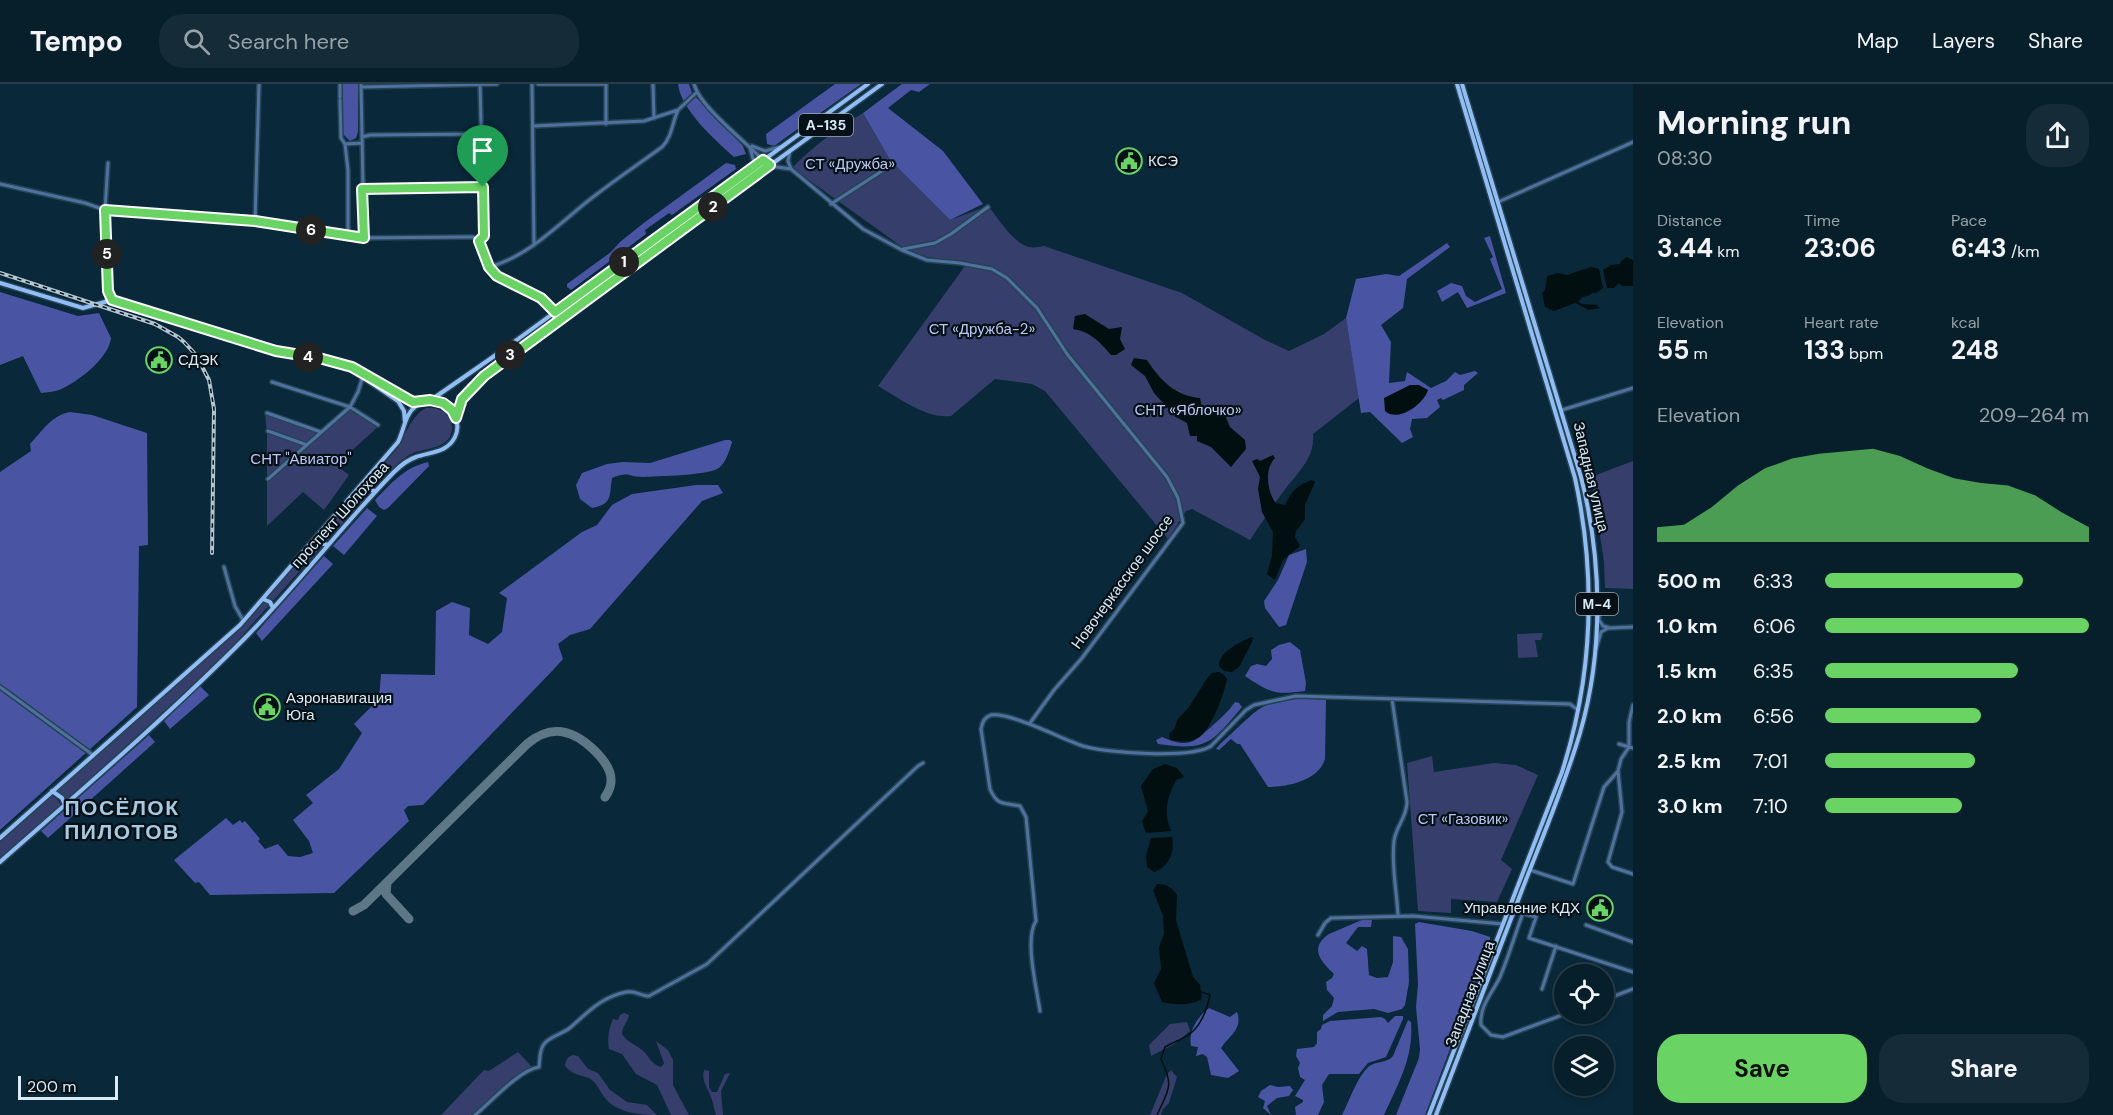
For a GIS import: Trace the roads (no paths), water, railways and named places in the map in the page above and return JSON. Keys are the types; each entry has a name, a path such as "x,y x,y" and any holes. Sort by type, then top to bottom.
{"main road":[{"name":"А-135","path":"430,400 868,84"},
{"name":"А-135","path":"456,418 462,399 484,376 882,84"},
{"name":"Западная улица","path":"1429,1115 1575,733 1587,668 1589,602 1587,544 1581,502 1457,84"},
{"name":"Западная улица","path":"1436,1115 1580,732 1593,670 1597,600 1592,527 1581,477 1462,84"},
{"path":"742,186 744,180 764,166 763,160"},
{"path":"0,283 75,307 89,308 112,300 276,351 340,363 364,373 413,402 430,400 443,403 452,410 456,418"},
{"path":"340,363 363,376 400,403 405,422"},
{"name":"проспект Шолохова","path":"0,838 243,620 398,442 409,412 421,402"},
{"name":"проспект Шолохова","path":"0,862 215,667 273,608 375,491 401,465 412,458 441,450 449,445 456,433 456,418"},
{"path":"363,482 367,489 375,491"},
{"path":"317,535 320,543 328,546"},
{"path":"262,599 270,602 273,608"},
{"path":"52,791 59,795 65,805"}],"street":[{"path":"255,221 259,84"},
{"path":"340,84 341,138 345,144 349,186 348,237"},
{"path":"479,241 484,236 480,84"},
{"path":"364,238 361,86 497,84"},
{"path":"532,84 534,243"},
{"path":"538,84 606,84 606,124"},
{"path":"653,84 654,118"},
{"path":"694,84 705,104 763,160 770,165 791,170"},
{"path":"533,126 644,121 678,110 697,93"},
{"path":"489,267 507,262 662,147 670,134 678,110"},
{"path":"362,137 481,134"},
{"path":"1498,202 1633,142"},
{"path":"345,144 362,143"},
{"path":"748,144 765,151 781,146"},
{"path":"747,171 754,159 748,144"},
{"path":"791,150 788,161 791,170"},
{"path":"108,163 105,210 108,291 112,300"},
{"path":"831,204 885,169"},
{"name":"Новочеркасское шоссе","path":"791,170 863,228 902,250 927,260 992,269 1016,286 1037,308 1067,354 1157,463 1167,477 1181,506 1183,523 1082,658 1054,690 1030,723"},
{"path":"0,184 85,203 105,210 255,221 348,237 473,237 479,241 489,267 497,276 541,298 555,312"},
{"path":"362,189 483,187"},
{"path":"902,250 935,243 988,207"},
{"path":"268,479 350,407 363,376"},
{"path":"272,382 350,407 378,425"},
{"path":"1562,410 1633,388"},
{"path":"267,413 321,432"},
{"path":"268,431 307,445"},
{"path":"224,567 235,606 243,620"},
{"path":"1597,600 1600,624 1610,628"},
{"path":"1595,651 1598,648 1601,632 1610,628 1633,627"},
{"path":"0,687 94,755"},
{"path":"1040,1011 1031,947 1033,926 1036,921 1026,817 1020,806 999,802 990,789 981,729 983,721 990,716 1030,723 1083,746 1108,751 1187,753 1208,748 1246,710 1254,705 1308,695 1570,704 1579,712"},
{"path":"1392,699 1407,802 1406,815 1400,823 1394,842 1398,916"},
{"path":"1633,705 1629,722 1631,748 1621,759 1618,771 1622,812 1608,862 1612,867 1633,874"},
{"path":"1619,744 1631,748"},
{"path":"475,1115 522,1075 532,1068 539,1067 541,1048 545,1042 570,1028 594,1005 624,992 632,991 649,996 707,964 923,763"},
{"path":"1530,870 1573,884 1604,787 1618,771"},
{"path":"1514,911 1536,917 1528,938 1633,972"},
{"name":"Западная улица","path":"1523,913 1499,978 1482,1011 1481,1024 1491,1035 1503,1037 1554,1018"},
{"path":"1318,935 1331,918 1398,916 1503,924"},
{"path":"1586,925 1633,942"},
{"path":"1542,989 1556,946"},
{"path":"1614,996 1633,989"}],"waterway":[{"path":"1157,1115 1165,1099 1169,1082 1161,1059 1165,1047 1188,1035 1201,1021 1210,995 1201,992"}],"railway":[{"path":"0,273 155,324 178,337 196,355 209,380 214,409 212,553"}],"place":[{"name":"КСЭ","path":"1129,161"},
{"name":"СДЭК","path":"159,360"},
{"name":"Аэронавигация Юга","path":"267,707"},
{"name":"Управление КДХ","path":"1600,908"}],"district":[{"name":"ПОСЁЛОК ПИЛОТОВ","path":"122,820"}],"park label":[{"name":"СТ «Дружба»","path":"850,164"},
{"name":"СТ «Дружба-2»","path":"982,329"},
{"name":"СНТ «Яблочко»","path":"1188,410"},
{"name":"СНТ \"Авиатор\"","path":"301,459"},
{"name":"СТ «Газовик»","path":"1463,819"}]}
